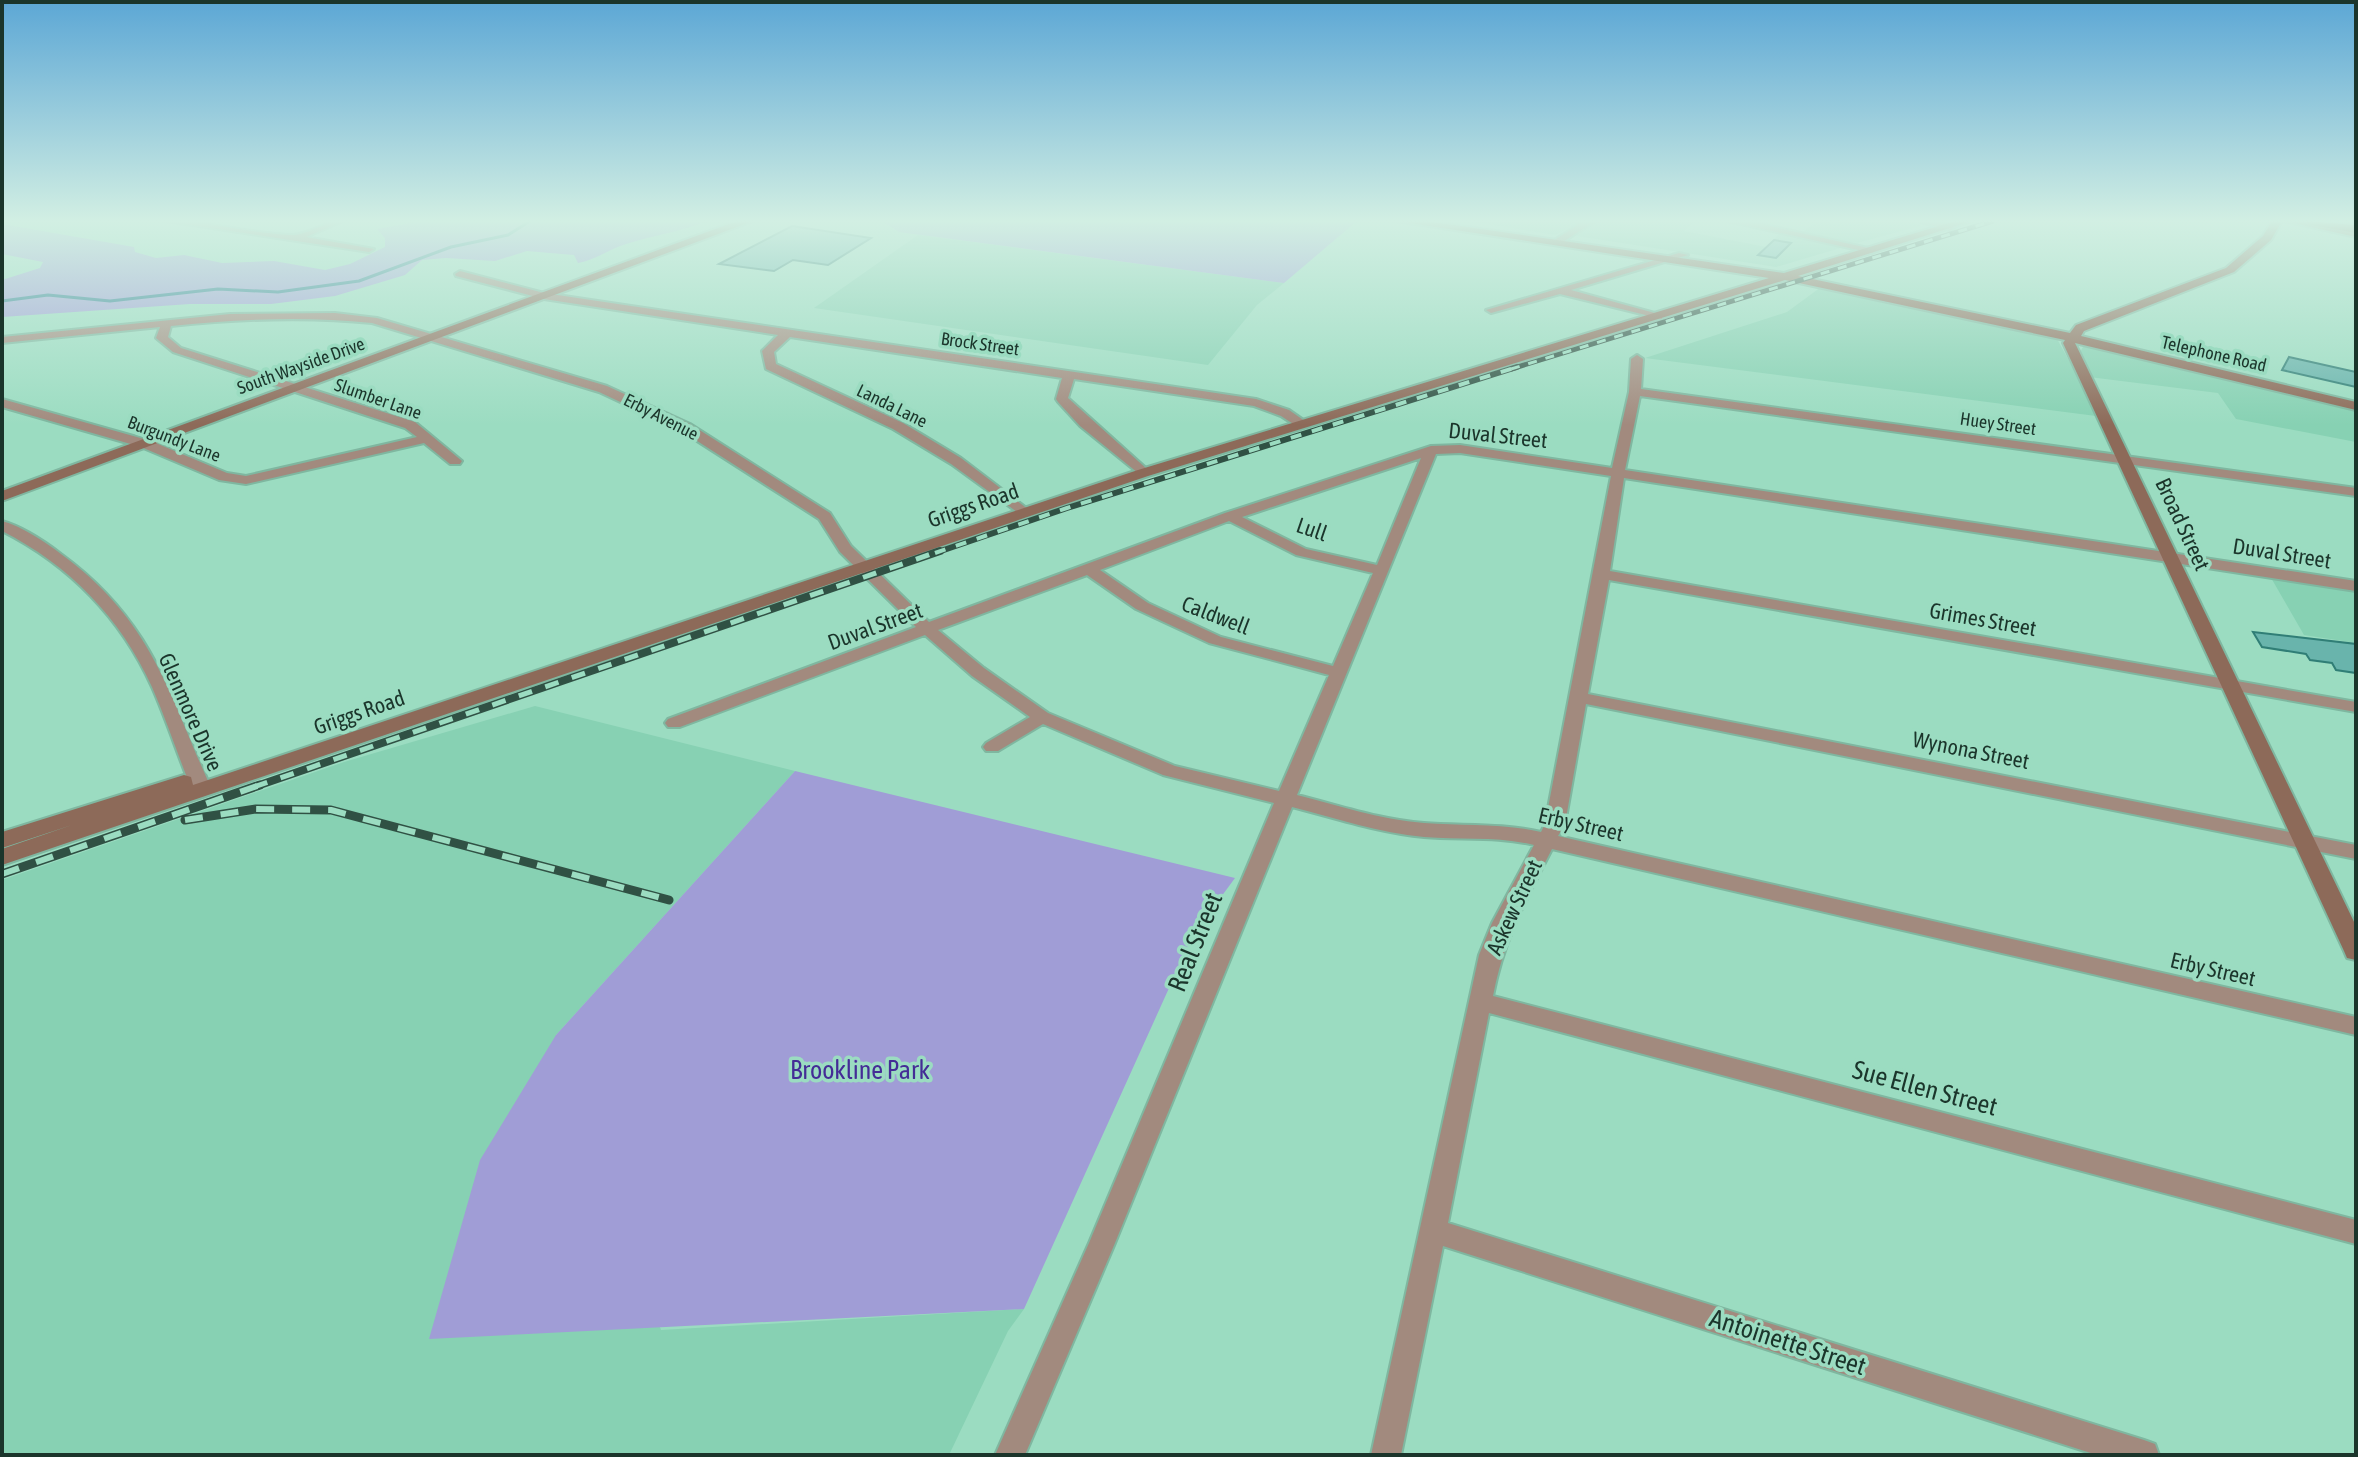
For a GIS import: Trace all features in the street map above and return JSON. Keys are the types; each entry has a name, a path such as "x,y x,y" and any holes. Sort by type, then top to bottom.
{"main road":[{"name":"South Wayside Drive","path":"2,482 537,289"},
{"name":"South Wayside Drive","path":"2,496 563,289"},
{"name":"Griggs Road","path":"2,857 199,784 1138,469 1735,289"},
{"name":"Telephone Road","path":"1856,289 2356,398"},
{"path":"2075,335 2080,328 2181,289"},
{"name":"Telephone Road","path":"2075,335 2356,406"},
{"name":"Broad Street","path":"2075,335 2069,343 2076,361 2173,558 2356,951"},
{"name":"Griggs Road","path":"2,840 199,784"}],"street":[{"name":"Brock Street","path":"517,289 544,296 786,334 1256,403 1297,421"},
{"path":"1491,310 1563,289"},
{"path":"1559,290 1651,315"},
{"name":"Erby Avenue","path":"2,340 244,316 335,316 373,320 603,389 685,427 825,516 845,549 859,563"},
{"name":"Slumber Lane","path":"167,322 162,338 177,350 410,425 455,461"},
{"name":"Landa Lane","path":"786,334 768,351 770,366 898,426 956,461 1018,509"},
{"name":"Askew Street","path":"1386,1455 1490,955 1503,923 1555,824 1635,392 1637,359"},
{"path":"1069,375 1062,399 1138,469"},
{"name":"Huey Street","path":"1635,392 2356,492"},
{"name":"Burgundy Lane","path":"2,403 146,444 224,477 246,480 429,438"},
{"name":"Duval Street","path":"674,723 1230,516 1431,450 1460,449 2356,586"},
{"name":"Real Street","path":"1010,1455 1054,1359 1431,450"},
{"name":"Lull","path":"1230,516 1301,552 1383,571"},
{"name":"Glenmore Drive","path":"2,525 77,569 114,611 153,671 199,784"},
{"name":"Erby Street","path":"859,563 927,629 978,672 1042,717 1170,771 1286,801 1423,830 1487,830 1545,840 2356,1026"},
{"name":"Caldwell","path":"1089,569 1142,606 1215,640 1340,673"},
{"name":"Grimes Street","path":"1602,574 2356,707"},
{"name":"Wynona Street","path":"1577,697 2356,852"},
{"path":"992,747 1042,717"},
{"name":"Sue Ellen Street","path":"1479,1001 2356,1232"},
{"name":"Antoinette Street","path":"1432,1230 2144,1455"}],"shaded area":[{"path":"841,289 1277,289 1257,305 1208,365 814,308"},
{"path":"1818,289 1830,289 2057,339 2096,416 1645,358 1787,312"},
{"path":"2083,347 2356,410 2356,442 2236,419 2218,393 2089,377 2079,354"},
{"path":"2270,576 2356,589 2356,643 2304,635"},
{"path":"535,706 795,771 556,1035 661,1330 1024,1309 1008,1331 949,1455 2,1455 2,880 344,762"}],"green space":[{"path":"2,289 358,289 335,296 271,304 190,304 2,317"},
{"name":"Brookline Park","path":"795,771 1235,878 1193,935 1024,1309 429,1339 480,1160 556,1035"}],"building":[{"path":"2289,357 2356,372 2356,387 2282,370"},
{"path":"2253,632 2356,644 2356,673 2336,670 2332,663 2310,660 2306,654 2262,647"}],"waterway":[{"path":"2,301 48,295 110,301 218,289 278,292 300,289"}],"railway":[{"path":"1511,369 1772,289"},
{"path":"935,553 1067,508 1517,367"},
{"path":"254,787 940,551"},
{"path":"2,874 260,785"},
{"path":"185,820 256,809 331,810 669,900"}]}
